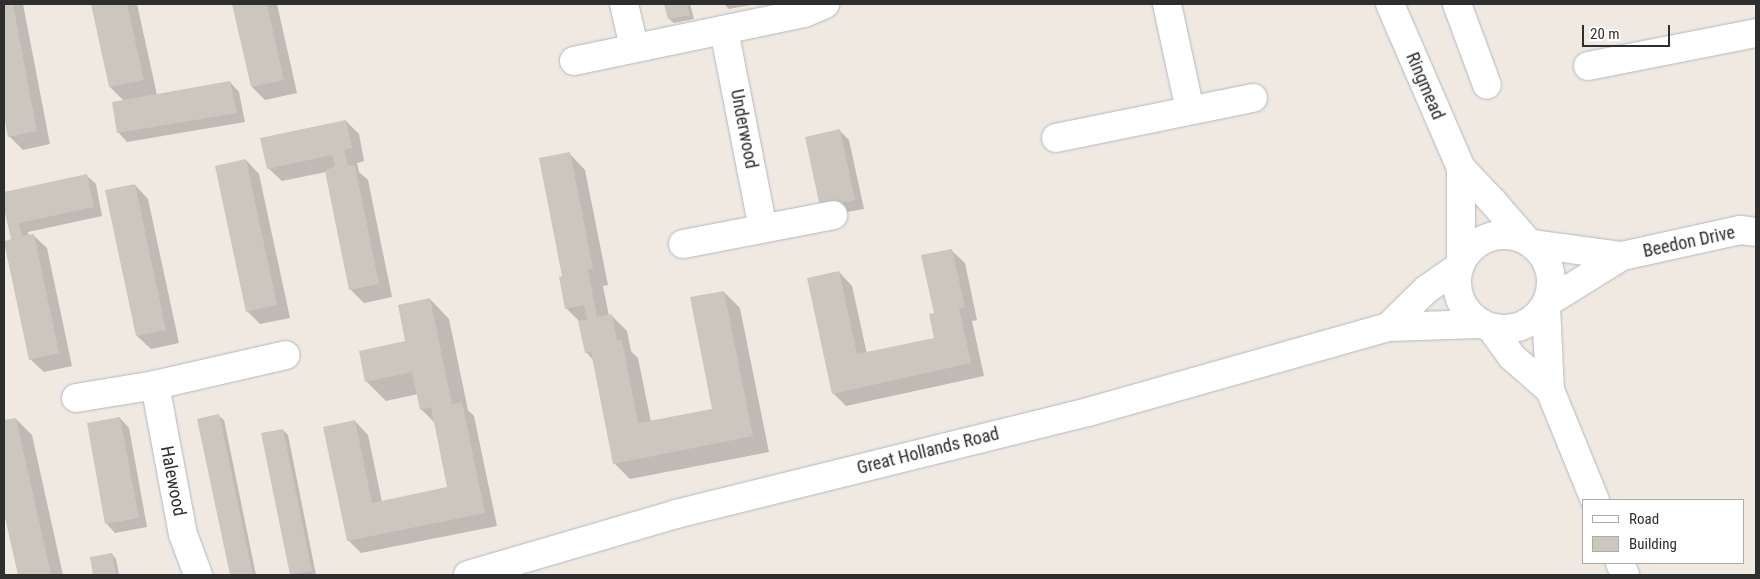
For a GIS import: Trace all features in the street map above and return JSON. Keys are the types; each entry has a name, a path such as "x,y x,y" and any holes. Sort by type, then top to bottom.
{"street":[{"path":"624,4 634,47"},
{"path":"574,61 804,12 826,4"},
{"path":"1167,4 1190,110"},
{"name":"Ringmead","path":"1390,4 1461,168 1529,242"},
{"path":"1457,4 1487,85"},
{"name":"Underwood","path":"724,30 763,228"},
{"path":"1588,66 1756,33"},
{"path":"1056,138 1253,98"},
{"name":"Ringmead","path":"1460,264 1461,168"},
{"path":"683,244 833,215"},
{"name":"Beedon Drive","path":"1547,304 1622,256 1740,230 1756,232"},
{"path":"1550,390 1511,356 1486,326 1468,313 1460,299 1456,283 1460,264 1470,250 1482,240 1510,235 1529,242 1544,256 1550,270 1552,286 1547,304 1550,390 1595,499"},
{"name":"Beedon Drive","path":"1529,242 1622,256"},
{"name":"Great Hollands Road","path":"1388,327 1427,289 1460,264"},
{"path":"1486,326 1507,330 1523,326 1536,318 1547,304"},
{"name":"Great Hollands Road","path":"468,575 676,514 1088,412 1388,327 1434,324 1486,326"},
{"path":"76,398 155,385 286,355"},
{"name":"Halewood","path":"155,385 183,534 198,575"}],"building":[{"path":"4,4 13,4 37,131 8,137 4,116"},
{"path":"91,4 127,4 144,80 109,87"},
{"path":"232,4 267,4 284,80 251,87"},
{"path":"664,4 687,4 690,15 668,19"},
{"path":"230,81 237,113 117,133 112,102"},
{"path":"346,120 352,148 344,150 348,165 355,166 379,284 349,290 325,171 335,166 332,155 267,169 260,138"},
{"path":"840,129 855,200 820,207 805,137"},
{"path":"570,152 593,268 588,270 597,317 612,314 617,341 622,340 638,423 712,409 690,297 724,291 753,436 613,464 591,352 585,353 578,321 587,320 584,305 565,309 559,277 562,276 539,158"},
{"path":"246,159 277,305 246,312 215,166"},
{"path":"87,174 94,207 19,223 22,236 34,234 59,353 29,360 4,242 11,239 4,208 4,192"},
{"path":"135,184 166,330 136,336 105,190"},
{"path":"952,249 965,307 959,308 971,363 832,394 807,278 839,271 857,354 934,338 929,314 934,313 921,255"},
{"path":"430,298 452,404 462,402 485,513 347,541 323,427 355,420 372,503 447,487 431,407 420,410 412,372 365,382 359,351 405,341 398,305"},
{"path":"219,414 253,575 230,575 197,419"},
{"path":"120,417 139,518 105,524 87,423"},
{"path":"16,418 51,575 18,575 4,513 4,420"},
{"path":"283,429 312,571 290,575 261,433"},
{"path":"112,553 116,575 93,575 90,557"}]}
